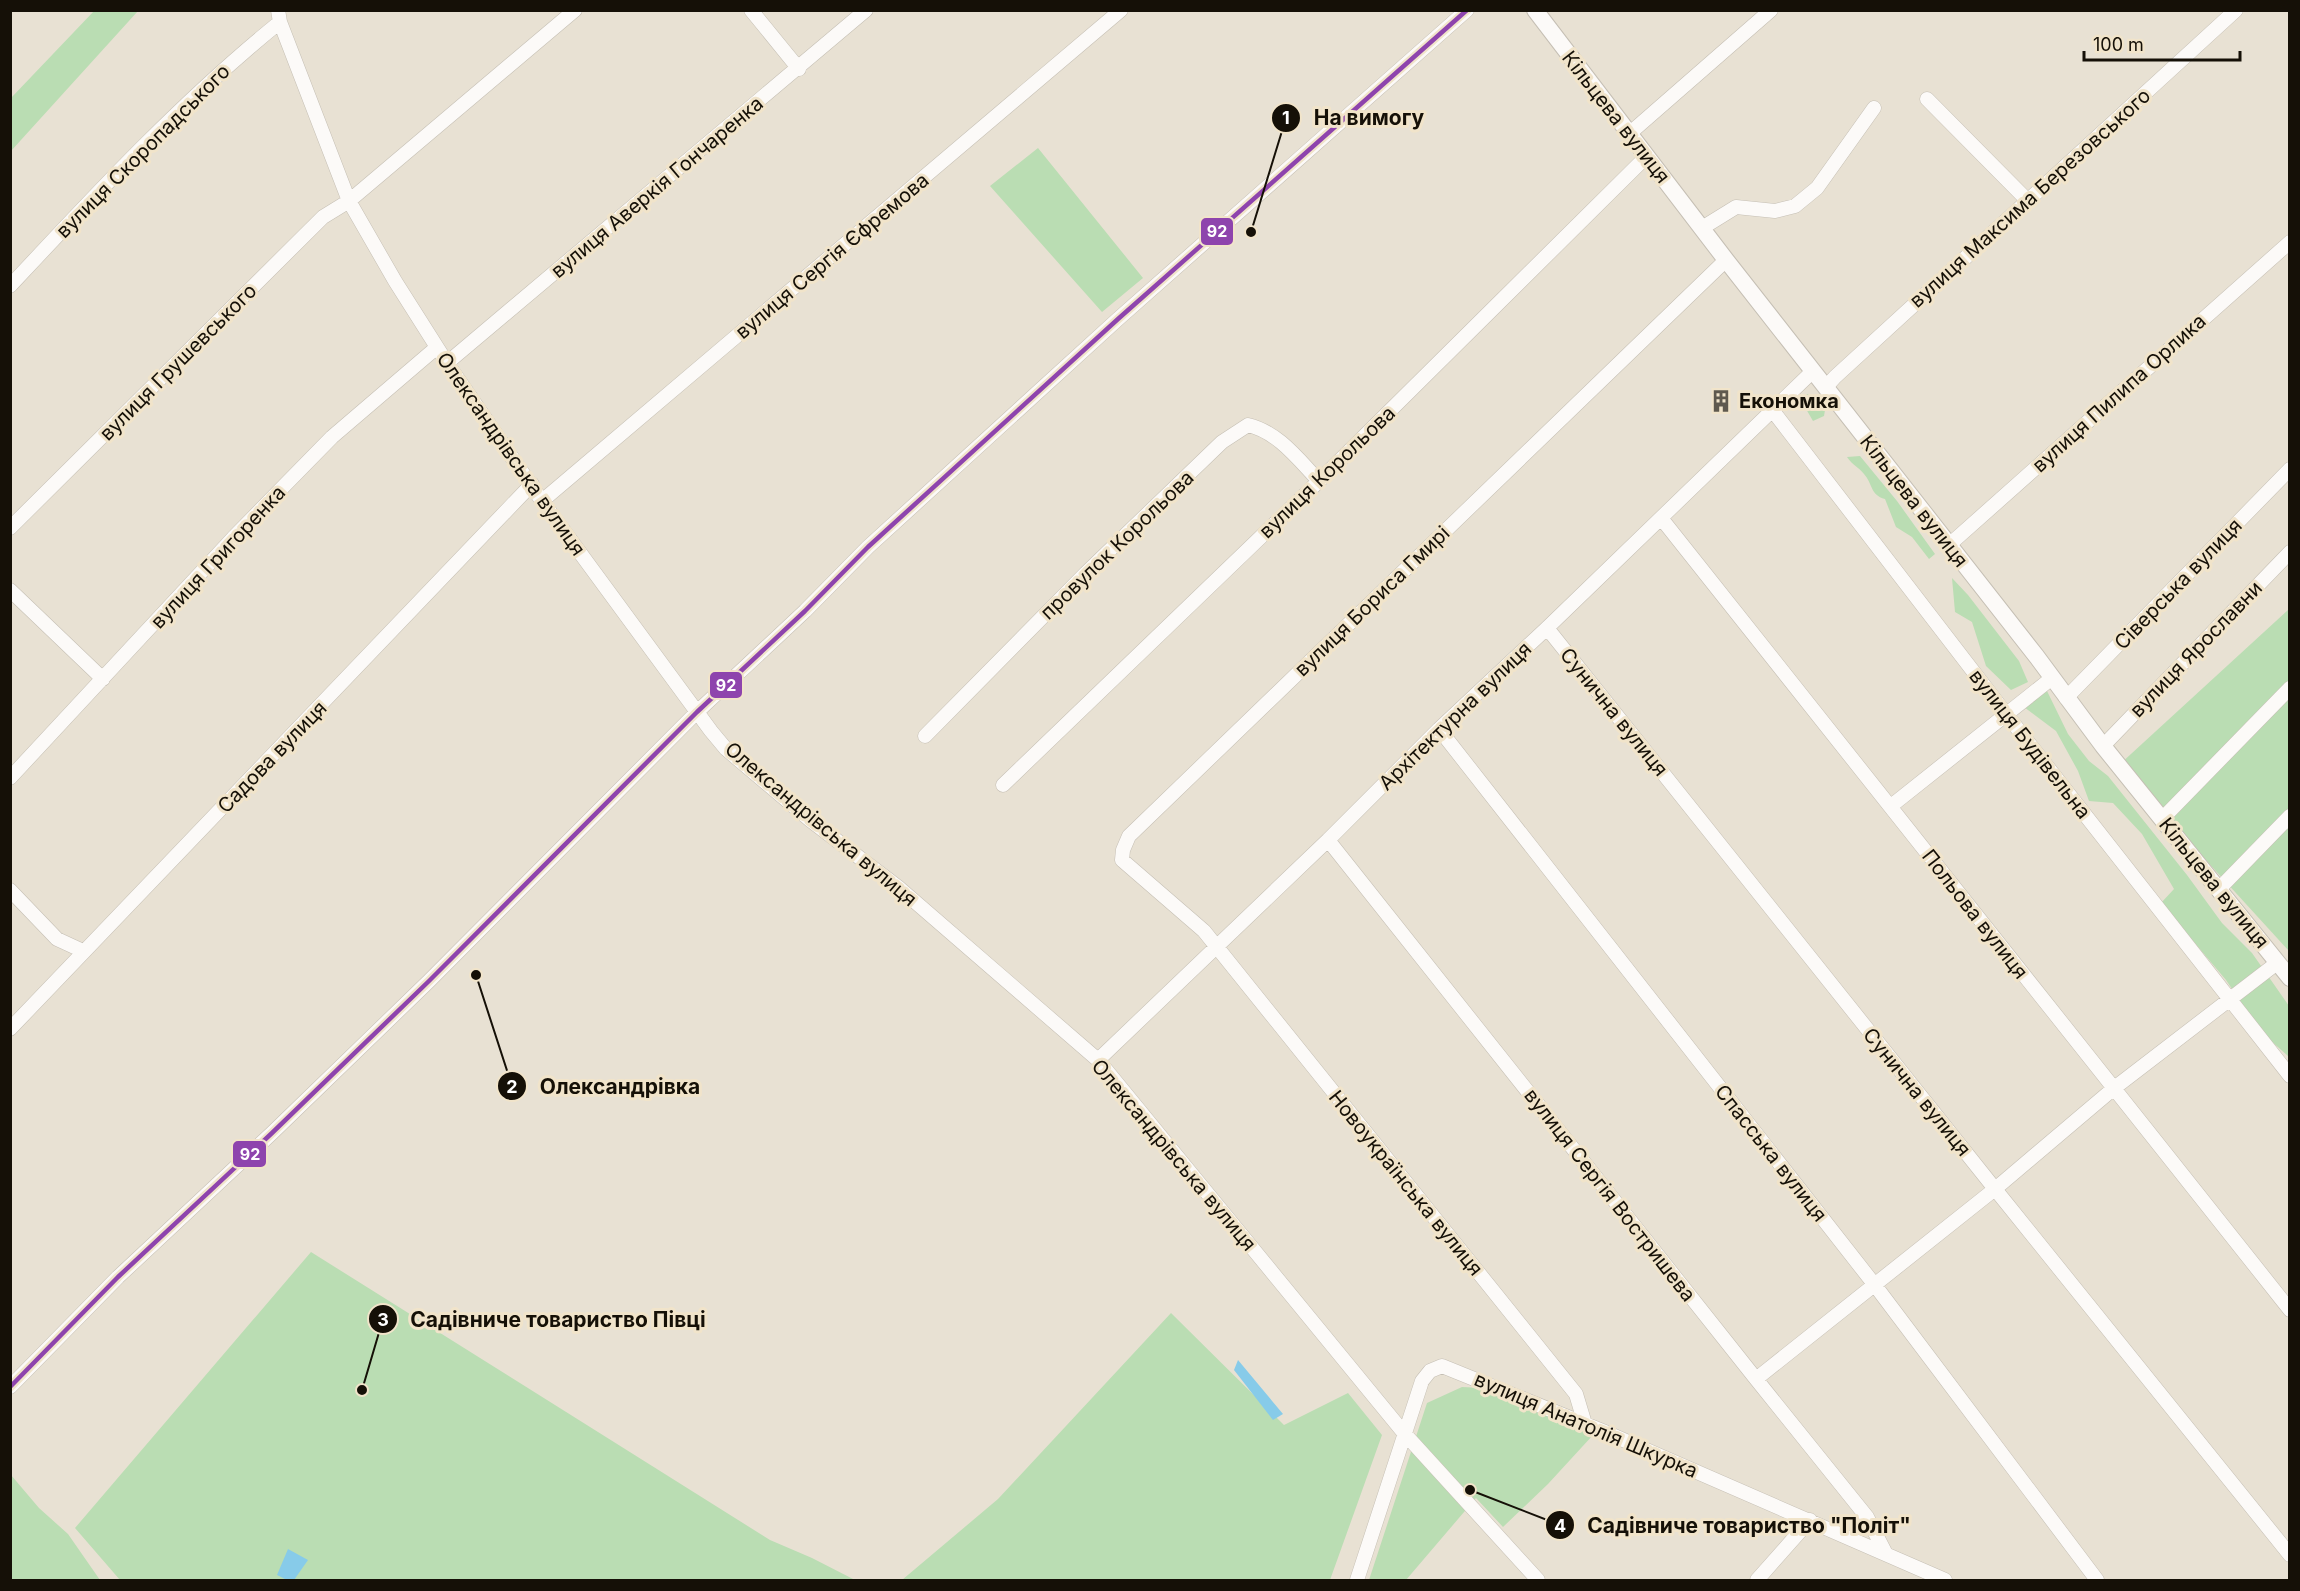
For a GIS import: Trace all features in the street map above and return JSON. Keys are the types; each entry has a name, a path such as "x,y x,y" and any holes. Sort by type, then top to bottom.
{"main road":[{"name":"Кільцева вулиця","path":"1537,14 2103,746 2289,978"}],"street":[{"name":"вулиця Грушевського","path":"10,528 323,217 349,201 574,10"},
{"path":"751,10 799,69"},
{"name":"вулиця Аверкія Гончаренка","path":"447,363 799,69 866,10"},
{"name":"вулиця Сергія Єфремова","path":"542,501 1121,10"},
{"path":"10,1387 118,1277 272,1133 429,981 697,712 868,547 1118,319 1467,10"},
{"path":"1629,134 1772,10"},
{"name":"вулиця Максима Березовського","path":"1826,387 2236,10"},
{"name":"Олександрівська вулиця","path":"280,14 349,201 436,348 542,501 726,749 810,820 898,887 1098,1060 1404,1433 1538,1581"},
{"name":"вулиця Скоропадського","path":"10,286 116,173 280,14"},
{"path":"1927,99 2027,200"},
{"path":"1702,228 1736,207 1775,211 1795,206 1817,188 1874,108"},
{"name":"вулиця Корольова","path":"1004,785 1320,480 1647,156"},
{"name":"вулиця Пилипа Орлика","path":"1949,545 2289,242"},
{"name":"вулиця Бориса Гмирі","path":"1216,947 1204,931 1122,860 1123,850 1129,836 1726,260"},
{"name":"вулиця Григоренка","path":"10,778 233,538 332,437 436,348"},
{"name":"Архітектурна вулиця","path":"1098,1060 1813,371"},
{"name":"вулиця Будівельна","path":"1773,411 2289,1076"},
{"name":"провулок Корольова","path":"925,736 1086,573 1222,442 1248,424 1273,434 1320,480"},
{"name":"Сіверська вулиця","path":"2067,698 2289,469"},
{"name":"Садова вулиця","path":"10,1029 83,951 209,824 532,484"},
{"name":"Польова вулиця","path":"1661,518 2289,1310"},
{"name":"вулиця Ярославни","path":"2103,746 2289,552"},
{"path":"10,590 103,679"},
{"name":"Сунична вулиця","path":"1547,628 2289,1555"},
{"path":"1891,806 2052,678"},
{"path":"2162,819 2289,688"},
{"name":"Спасська вулиця","path":"1439,729 1874,1284 2097,1581"},
{"path":"2218,890 2289,816"},
{"name":"вулиця Сергія Востришева","path":"1328,840 1867,1517 1886,1554"},
{"path":"10,890 57,939 83,951"},
{"name":"Новоукраїнська вулиця","path":"1216,947 1576,1394 1585,1424"},
{"path":"1756,1379 1995,1190 2112,1089 2277,963"},
{"name":"вулиця Анатолія Шкурка","path":"1357,1581 1422,1381 1430,1371 1442,1366 1810,1520 1945,1581"},
{"path":"1757,1581 1810,1520"}],"green space":[{"path":"94,11 138,11 11,151 11,98"},
{"path":"1038,148 1143,278 1102,312 990,186"},
{"path":"1807,394 1813,396 1825,410 1824,416 1813,421 1802,402"},
{"path":"1860,456 1897,501 1935,554 1929,559 1912,537 1896,527 1885,499 1874,492 1864,474 1847,457"},
{"path":"1952,578 2019,661 2028,682 2011,690 1986,666 1972,622 1955,612"},
{"path":"2289,609 2289,951 2119,765"},
{"path":"2047,691 2068,734 2089,761 2108,776 2222,923 2252,953 2289,1006 2289,1057 2261,1032 2226,980 2161,903 2174,889 2142,834 2113,803 2089,801 2078,771 2056,731 2024,707"},
{"path":"311,1252 770,1540 855,1580 120,1580 75,1528"},
{"path":"1171,1313 1284,1425 1348,1393 1382,1435 1330,1580 902,1580 998,1499"},
{"path":"1462,1387 1483,1388 1593,1435 1548,1484 1503,1527 1476,1498 1406,1580 1369,1580 1427,1403"},
{"path":"11,1475 39,1508 68,1534 100,1580 11,1580"}],"water":[{"path":"1238,1360 1283,1414 1273,1420 1234,1370"},
{"path":"288,1549 308,1560 294,1580 287,1580 277,1575"}],"transit line":[{"name":"92","path":"10,1387 118,1277 272,1133 429,981 697,712 805,611 868,547 1118,319 1467,10"}],"place":[{"name":"На вимогу","path":"1251,232"},
{"name":"Економка","path":"1721,401"},
{"name":"Олександрівка","path":"476,975"},
{"name":"Садівниче товариство Півці","path":"362,1390"},
{"name":"Садівниче товариство \"Політ\"","path":"1470,1490"}]}
